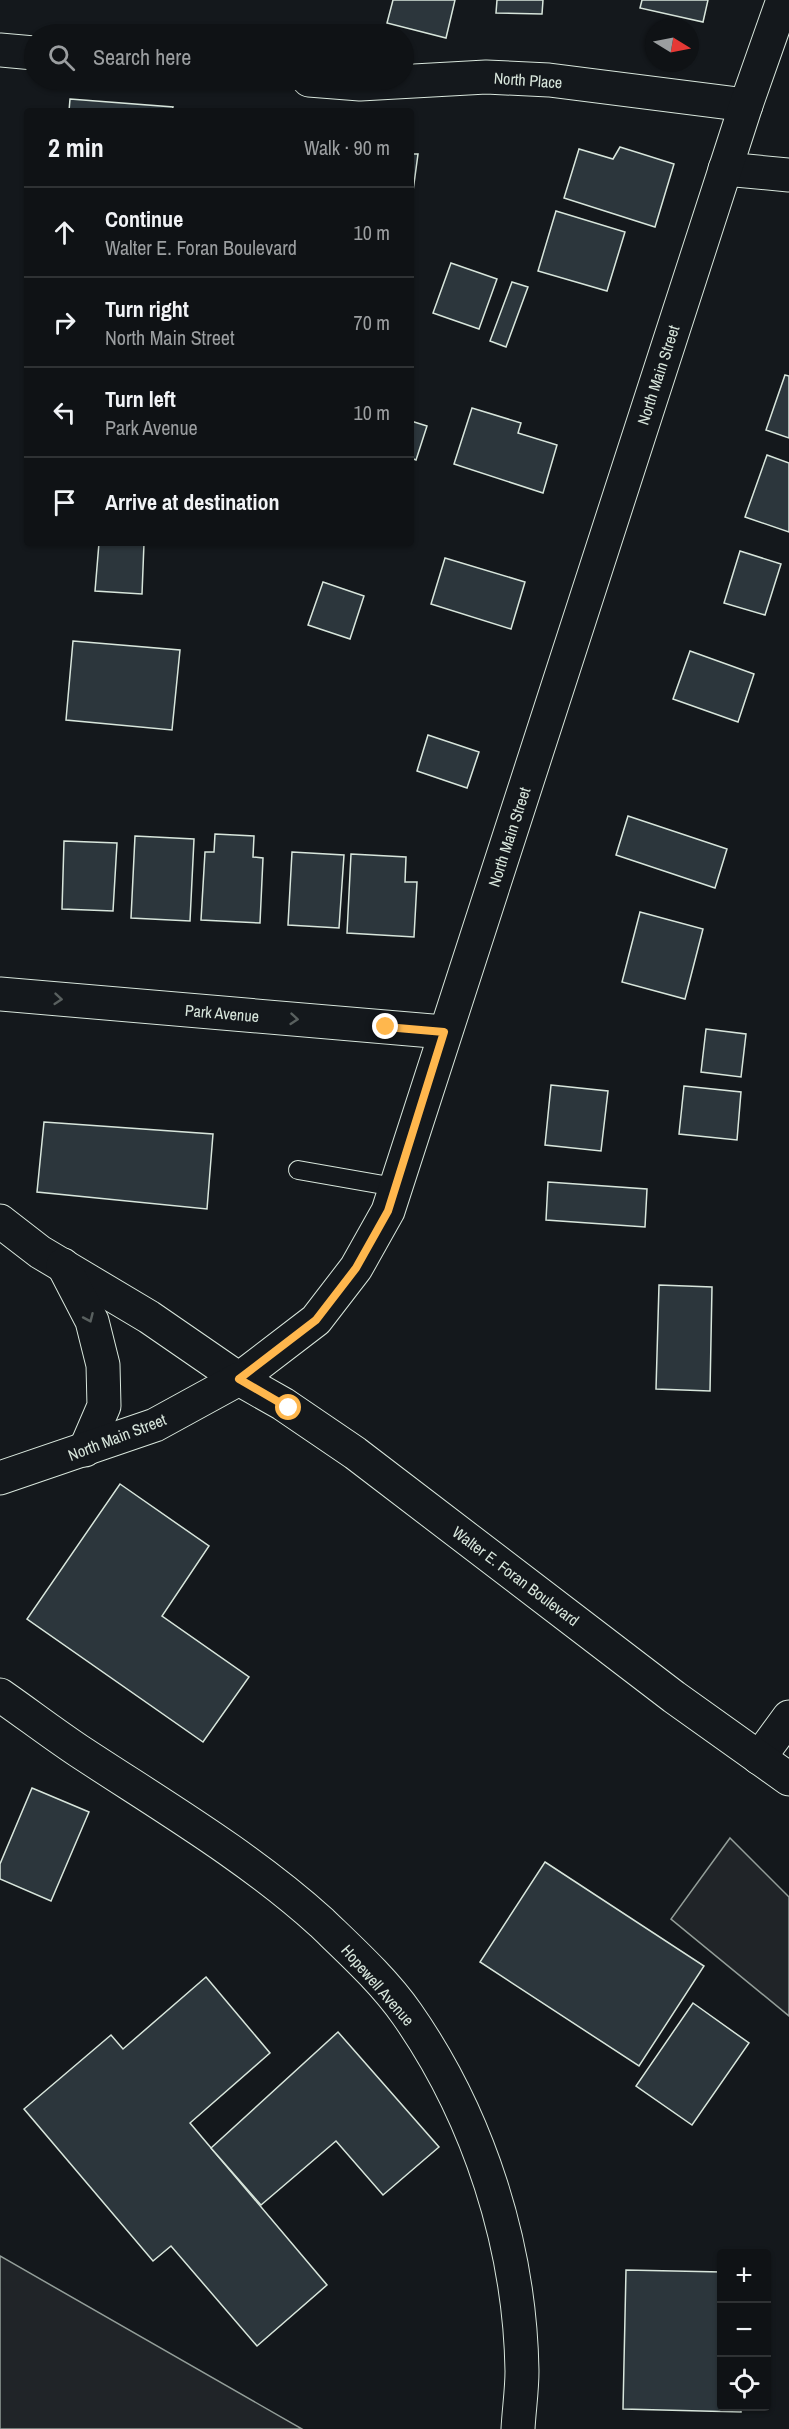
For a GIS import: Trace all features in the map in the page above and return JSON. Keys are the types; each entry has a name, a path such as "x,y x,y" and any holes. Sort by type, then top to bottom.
{"street":[{"name":"North Main Street","path":"0,1478 154,1425 239,1379 316,1320 356,1268 388,1211 725,169 783,0"},
{"path":"0,50 24,53"},
{"name":"North Place","path":"414,81 497,77 549,80 746,105"},
{"path":"725,169 789,176"},
{"name":"Park Avenue","path":"0,994 444,1032"},
{"path":"0,1221 40,1252 149,1317 239,1379"},
{"path":"63,1265 92,1322 103,1365 105,1406 85,1450"},
{"name":"Walter E. Foran Boulevard","path":"239,1379 284,1404 355,1453 674,1696 789,1779"},
{"name":"Hopewell Avenue","path":"0,1695 78,1750 171,1810 274,1884 322,1923 366,1967 406,2013 439,2066 469,2123 491,2186 508,2248 522,2372 518,2429"},
{"path":"759,1758 789,1717"}],"lane":[{"path":"298,1170 395,1187"}],"shaded area":[{"path":"730,1838 789,1897 789,2016 671,1919"},
{"path":"0,2256 302,2429 0,2429"}],"building":[{"path":"393,0 455,0 446,38 414,30 414,24 387,23"},
{"path":"497,0 543,0 542,14 496,13"},
{"path":"642,0 708,0 703,22 699,21 699,18 685,18 640,8"},
{"path":"70,99 173,107 173,108 69,108"},
{"path":"620,147 674,164 655,227 564,198 579,149 613,159"},
{"path":"414,154 418,154 414,184"},
{"path":"556,211 625,232 607,291 538,271"},
{"path":"451,263 497,279 479,329 433,313"},
{"path":"512,282 528,287 506,347 490,341"},
{"path":"785,375 789,376 789,438 766,430"},
{"path":"472,408 521,423 518,433 557,445 543,493 454,464"},
{"path":"414,422 427,426 416,460 414,459"},
{"path":"767,455 789,463 789,532 745,517"},
{"path":"99,546 144,546 142,594 95,591"},
{"path":"740,551 781,564 765,615 724,603"},
{"path":"445,558 525,582 511,629 431,604"},
{"path":"323,582 364,596 350,639 308,625"},
{"path":"73,641 180,650 172,730 66,720"},
{"path":"690,651 754,674 738,722 673,699"},
{"path":"428,735 479,752 467,788 417,771"},
{"path":"628,816 727,849 715,888 616,855"},
{"path":"215,834 254,836 253,857 263,858 260,923 201,920 205,852 214,852"},
{"path":"135,836 194,839 190,921 131,918"},
{"path":"64,841 117,843 113,911 62,909"},
{"path":"292,852 344,855 339,928 288,925"},
{"path":"351,854 406,857 405,882 417,882 414,937 347,933"},
{"path":"640,912 703,929 685,999 622,982"},
{"path":"706,1029 746,1034 741,1077 701,1072"},
{"path":"551,1085 608,1091 601,1151 545,1145"},
{"path":"684,1086 741,1092 737,1140 679,1134"},
{"path":"44,1122 213,1134 207,1209 37,1192"},
{"path":"548,1182 647,1189 645,1227 546,1220"},
{"path":"659,1285 712,1287 710,1391 656,1389"},
{"path":"120,1484 209,1546 162,1616 249,1677 203,1742 27,1619"},
{"path":"32,1788 89,1812 51,1901 0,1879 0,1864"},
{"path":"545,1862 704,1966 639,2066 480,1962"},
{"path":"206,1977 270,2053 190,2123 327,2285 257,2346 171,2246 153,2261 24,2109 111,2035 123,2049"},
{"path":"693,2003 749,2043 692,2125 636,2086"},
{"path":"338,2032 439,2147 383,2195 336,2141 261,2205 211,2148"},
{"path":"626,2270 717,2272 717,2411 741,2412 623,2409"}],"route":[{"path":"289,1408 239,1379 316,1320 356,1268 388,1211 444,1032 386,1027"}]}
